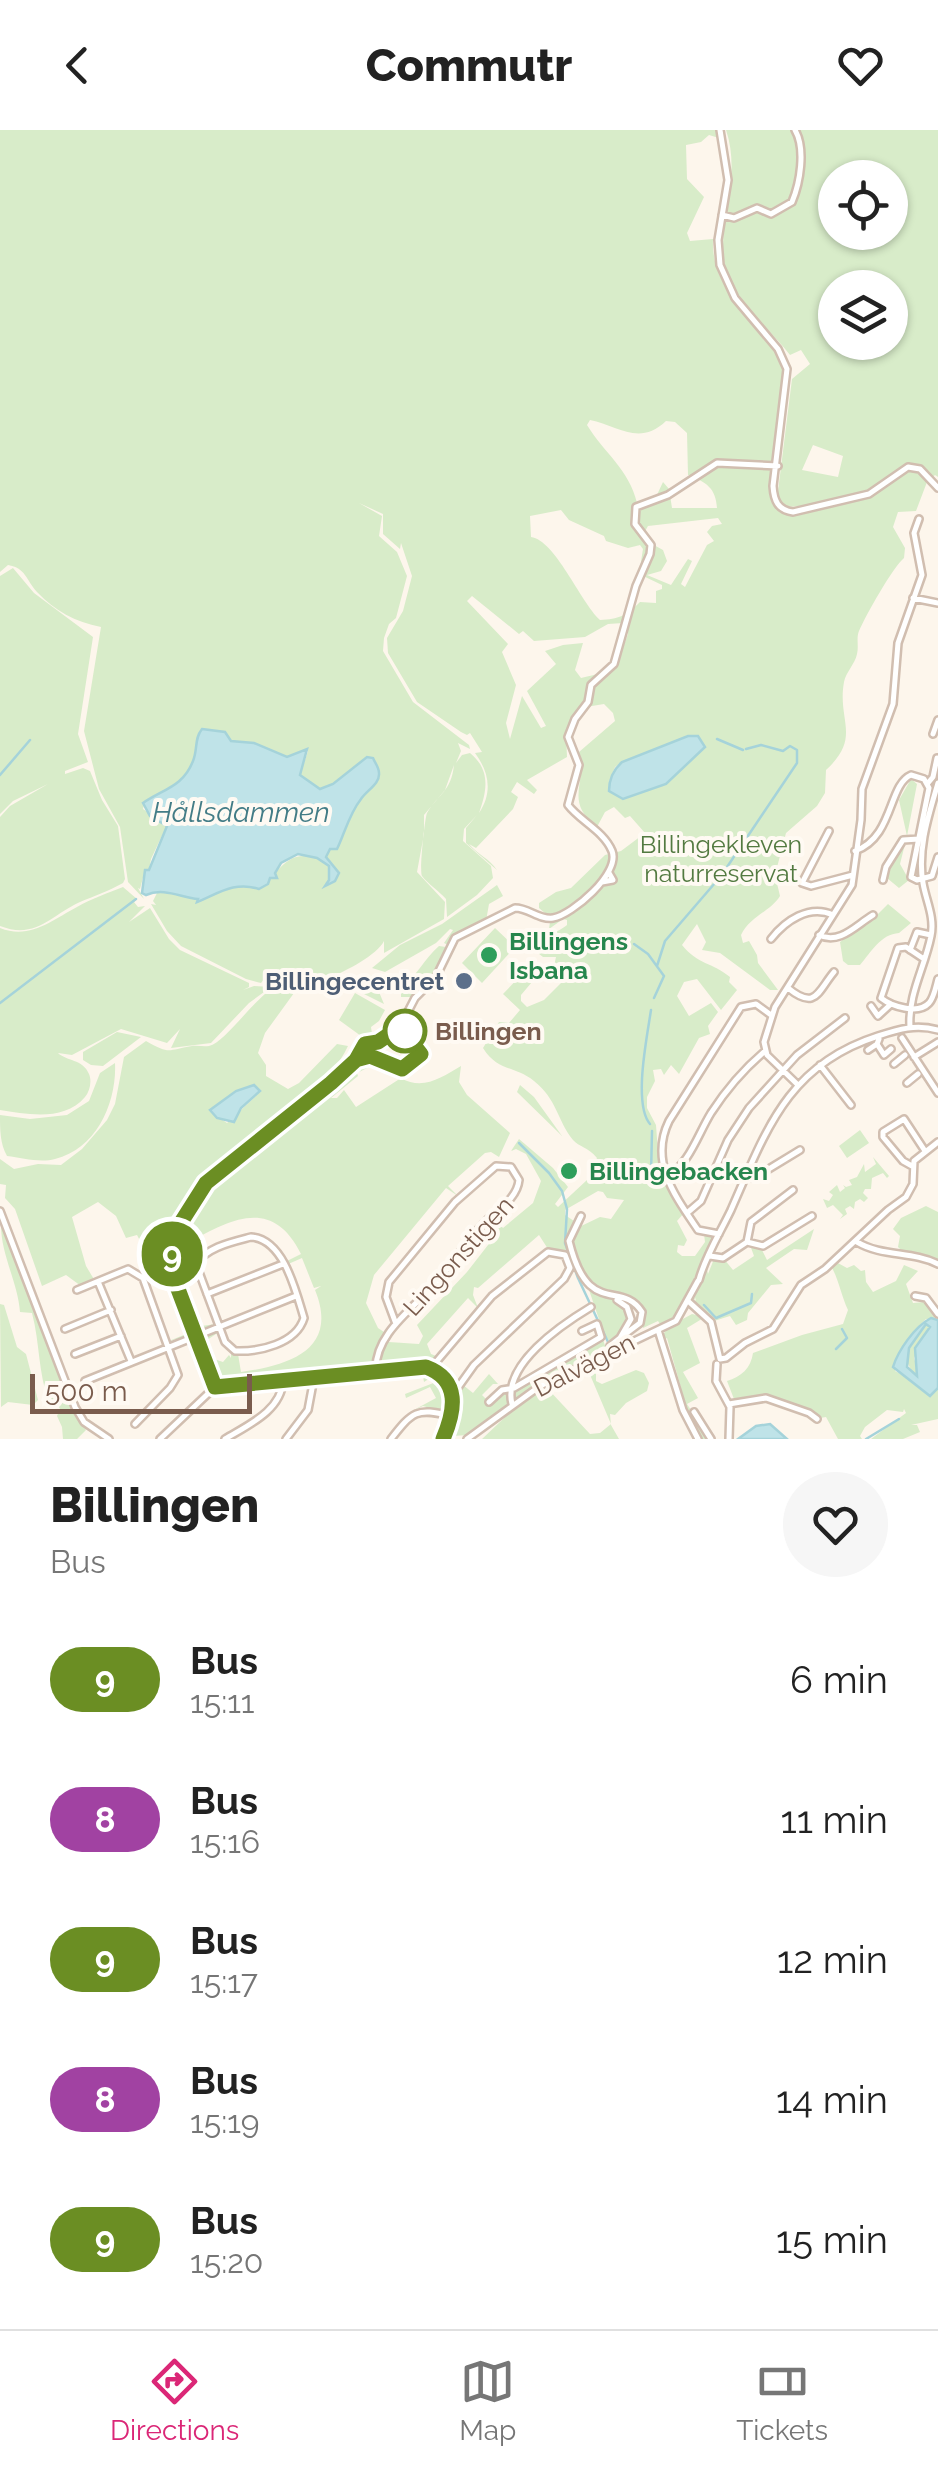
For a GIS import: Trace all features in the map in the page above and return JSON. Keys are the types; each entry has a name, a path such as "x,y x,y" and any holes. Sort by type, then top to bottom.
{"street":[{"path":"720,130 728,169 718,252 725,280 735,298 778,348 787,370 775,499 782,509 792,512 869,494 908,467 920,469 938,488"},
{"path":"722,216 734,218 757,208 771,214 792,202 801,140 795,130"},
{"path":"215,1387 172,1269 174,1239 188,1208 206,1183 402,1024 415,998 438,974 455,938 515,908 558,917 602,882 613,880 611,849 568,804 579,765 568,740 572,724 588,702 590,685 614,664 636,586 650,554 650,545 635,524 635,510 640,504 673,492 717,463 778,466"},
{"path":"666,1178 685,1162 710,1114 738,1077 765,1051 771,1015 818,934 850,889 862,789 894,704 898,643 922,575 914,534 919,518"},
{"path":"913,598 938,603"},
{"path":"932,734 938,720"},
{"path":"927,783 934,774 937,758"},
{"path":"855,850 869,843 888,817 903,778 915,775 927,783 929,791 917,861 910,875 913,880 932,876 938,856"},
{"path":"910,1027 911,1008 931,936 932,918 922,880 925,828 938,783"},
{"path":"830,831 802,883 812,886 853,875"},
{"path":"883,880 886,867 903,840 919,839"},
{"path":"771,939 792,918 820,912 832,916"},
{"path":"818,934 836,938 873,915"},
{"path":"910,950 917,932 931,936"},
{"path":"924,959 898,948 884,980 882,998 911,1008 928,1004 938,979"},
{"path":"788,988 799,996 812,998 820,994 834,972"},
{"path":"720,1234 700,1231 666,1178 660,1153 665,1129 738,1010 753,1003 771,1015"},
{"path":"871,1006 878,1016 891,1004"},
{"path":"688,1213 701,1201 735,1128 782,1070 845,1018"},
{"path":"356,1060 363,1045 402,1069 421,1054 402,1024"},
{"path":"938,1030 910,1027 852,1046 820,1064 798,1084 765,1130 688,1302 712,1322 716,1355 724,1359 772,1329 800,1286 857,1242 908,1195 913,1184 912,1166 938,1142"},
{"path":"902,1038 938,1092"},
{"path":"868,1050 878,1042 884,1054 890,1049"},
{"path":"914,1057 938,1042"},
{"path":"360,1051 370,1052"},
{"path":"765,1051 798,1084"},
{"path":"894,1064 905,1055"},
{"path":"820,1064 852,1105"},
{"path":"906,1083 918,1074"},
{"path":"912,1166 900,1158 883,1132 904,1119 925,1151"},
{"path":"744,1177 754,1178 800,1150"},
{"name":"Lingonstigen","path":"376,1371 383,1344 396,1324 476,1232 515,1194 519,1180 511,1167 496,1166 462,1195 389,1282 386,1297 396,1324"},
{"path":"708,1259 723,1258 747,1242 752,1221 794,1190"},
{"path":"0,1211 74,1406 84,1422 107,1439"},
{"path":"581,1216 570,1241 582,1278 597,1293 634,1303 642,1315 636,1328 611,1344 611,1352"},
{"path":"747,1242 762,1246 812,1216"},
{"path":"260,1238 274,1246 283,1264 303,1324 292,1335 270,1346 235,1351 225,1342 197,1263 224,1245 260,1238"},
{"path":"857,1242 882,1252 920,1257 938,1264"},
{"path":"430,1368 502,1286 548,1252 559,1251 564,1255 570,1268 564,1279 452,1390"},
{"path":"207,1294 283,1264"},
{"path":"77,1290 122,1271 139,1274 178,1369 176,1382 134,1424"},
{"path":"98,1284 131,1362"},
{"path":"85,1380 296,1296"},
{"path":"916,1296 926,1298 938,1314"},
{"path":"614,1298 623,1303 630,1315 630,1324 620,1338"},
{"name":"Dalvägen","path":"467,1439 540,1386 676,1321 688,1302"},
{"name":"Dalvägen","path":"512,1404 510,1389 518,1368 591,1307"},
{"path":"64,1328 111,1310"},
{"name":"Dalvägen","path":"489,1402 502,1390 600,1337 596,1324 582,1331"},
{"path":"658,1330 682,1410 698,1439"},
{"path":"74,1354 121,1336"},
{"path":"717,1364 716,1381 729,1404 729,1439"},
{"path":"160,1439 215,1387 430,1368 445,1378 452,1390 446,1438"},
{"path":"286,1439 308,1410 314,1378"},
{"path":"225,1439 270,1408 282,1393 283,1381"},
{"path":"729,1404 766,1398 818,1420"},
{"path":"391,1439 409,1417 419,1412 451,1416"},
{"path":"694,1412 711,1439"}],"green space":[{"name":"Billingekleven naturreservat","path":"0,130 717,130 719,138 709,135 701,142 686,145 687,179 704,197 687,233 690,241 713,239 715,262 723,282 781,357 784,384 771,494 776,508 791,515 803,506 785,507 777,499 792,379 810,364 801,350 790,355 748,308 728,276 723,242 732,169 726,130 938,130 938,477 935,475 927,482 916,511 898,512 893,527 905,548 904,558 858,634 856,658 844,682 843,748 826,770 825,793 817,806 786,833 775,875 780,896 741,935 743,943 749,941 758,963 778,990 770,990 720,953 702,950 706,942 697,924 682,945 730,977 729,982 737,990 721,1010 697,979 684,982 677,996 689,1016 711,1003 718,1012 708,1026 710,1034 699,1038 679,1074 671,1065 664,1075 661,1069 653,1070 655,1081 647,1097 647,1108 656,1125 659,1166 684,1213 677,1221 687,1240 684,1246 678,1245 677,1252 695,1256 705,1242 704,1234 714,1234 678,1315 660,1324 658,1321 643,1328 643,1318 634,1301 607,1294 591,1284 570,1241 577,1268 571,1268 563,1252 548,1249 539,1235 478,1288 474,1287 478,1308 468,1298 427,1344 436,1356 431,1361 379,1367 380,1354 388,1342 419,1344 423,1336 417,1325 495,1236 485,1225 493,1217 503,1228 533,1203 541,1181 526,1154 511,1151 519,1139 553,1168 568,1187 555,1204 558,1207 587,1180 597,1158 573,1140 542,1088 527,1076 494,1061 483,1048 499,1022 509,1023 520,1010 503,994 522,974 532,982 521,995 527,1007 544,1000 562,982 554,966 556,957 543,957 534,950 544,938 567,925 567,920 549,929 550,922 561,915 546,914 539,903 571,888 605,855 621,851 645,833 630,816 625,818 614,807 605,812 597,827 581,809 579,752 615,721 613,713 604,704 580,708 566,732 567,757 527,780 537,790 534,794 517,782 511,792 518,797 513,809 476,848 469,844 497,870 466,843 466,828 477,815 464,829 463,841 491,866 493,878 477,895 447,917 446,899 422,876 423,838 417,872 445,902 444,919 384,953 384,941 368,957 331,977 282,979 271,970 261,983 181,946 151,904 156,905 153,901 157,893 174,892 198,902 233,885 263,887 270,878 276,878 281,867 297,857 325,861 330,849 339,845 358,804 376,784 375,761 370,757 320,789 300,775 308,751 287,757 251,743 231,741 225,732 202,729 193,763 184,778 145,801 143,809 167,825 138,888 144,899 128,882 120,827 99,789 84,731 101,627 58,610 19,569 8,565 0,572","holes":["590,420 637,433 647,433 666,421 675,422 687,433 688,475 709,487 717,508 672,508 669,489 663,482 656,497 637,503 622,471 587,425","813,445 843,456 838,477 802,470","359,503 383,514 383,534 400,549 401,543 412,576 403,611 387,638 388,653 417,702 461,732 470,733 482,752 475,753 484,767 488,790 479,813 485,789 481,766 470,753 462,755 456,763 461,751 458,743 470,749 469,745 413,702 383,651 384,638 396,618 407,576 397,552 379,536 382,516","561,510 569,520 604,536 606,541 628,548 640,545 643,549 639,574 662,585 656,591 656,603 640,602 622,616 600,620 549,549 531,537 530,516","718,518 722,524 707,532 714,541 707,545 685,587 681,584 692,561 688,559 671,585 647,575 661,571 667,561 663,550 644,533 648,526","472,596 519,634 523,631 534,641 585,637 608,624 623,623 628,634 614,665 581,678 575,670 583,643 545,651 556,664 527,691 546,726 541,728 522,696 510,739 506,723 516,685 502,652 508,644 467,601","688,736 697,736 702,750 670,779 654,787 609,782 615,767","598,1191 607,1198 624,1200 611,1219 600,1217 577,1228 570,1240 577,1223 565,1215 565,1210"]},
{"path":"13,568 34,593 93,637 78,734 88,762 65,774 83,768 90,771 118,826 125,879 43,924 24,930 0,926 0,817 10,806 48,784 13,801 0,814 0,576"},
{"path":"911,779 917,784 907,836 899,800"},
{"path":"906,840 900,864 909,880 899,888 887,878 889,864"},
{"path":"497,885 503,896 489,904 486,921 454,936 448,945 444,943 453,930 450,929 436,943 385,972 372,968 400,945 442,924"},
{"path":"123,887 137,899 134,902 138,907 145,906 129,922 150,908 180,950 249,983 243,990 271,987 249,1003 211,1043 171,1048 180,1029 167,1043 121,1029 72,1055 58,1053 86,1069 90,1083 85,1097 56,1113 0,1110 0,928 31,930"},
{"path":"888,904 911,923 882,940 860,965 848,965 843,961 840,942"},
{"name":"Billingens Isbana","path":"495,928 515,947 482,983 462,963"},
{"path":"439,946 446,947 433,979 413,997 401,997 401,987"},
{"path":"372,975 384,1004 356,990"},
{"path":"276,986 293,987 294,993 265,1033 258,1053 266,1065 266,1076 288,1089 299,1083 337,1044 348,1046 330,1074 304,1100 214,1173 190,1199 174,1228 169,1269 189,1336 169,1341 186,1334 157,1260 147,1254 137,1235 126,1238 116,1216 98,1202 72,1217 86,1266 95,1281 81,1286 66,1275 42,1286 15,1209 5,1198 6,1185 0,1184 0,1159 14,1169 61,1165 82,1149 107,1120 115,1104 124,1057 146,1041 169,1050 216,1043","holes":["236,1092 256,1096 227,1123 210,1111"]},
{"path":"355,993 385,1010 371,1027 372,1034 361,1036 339,1020"},
{"path":"117,1032 141,1037 103,1066 83,1060 83,1052"},
{"path":"370,1060 379,1062 357,1073 331,1098 337,1098 344,1090 356,1107 401,1078 425,1083 461,1066 459,1082 467,1095 510,1133 499,1157 485,1153 448,1186 458,1196 446,1188 374,1275 366,1303 378,1328 387,1334 370,1369 240,1381 237,1375 238,1381 220,1381 213,1376 200,1336 210,1359 202,1336 219,1332 207,1340 214,1359 223,1362 229,1355 231,1358 231,1352 238,1354 241,1372 293,1359 315,1340 321,1327 315,1290 321,1286 314,1288 302,1258 286,1265 285,1262 301,1254 278,1225 250,1218 220,1226 188,1243 196,1258 194,1266 181,1270 201,1326 216,1324 198,1333 177,1282 176,1242 182,1225 191,1208 219,1177 236,1163 239,1168 243,1163 240,1159 349,1070"},
{"path":"115,1063 108,1108 93,1135 82,1145 70,1154 49,1160 7,1156 0,1115 30,1119 67,1115 89,1101 100,1073"},
{"path":"520,1085 534,1097 562,1136 517,1092"},
{"path":"860,1130 869,1143 847,1158 839,1146"},
{"path":"873,1157 889,1176 883,1173 872,1178 871,1189 863,1193 868,1198 855,1202 854,1209 845,1209 847,1214 840,1219 843,1215 833,1205 827,1208 823,1199 829,1201 833,1195 829,1192 837,1185 840,1192 845,1188 843,1185 852,1185 849,1180 857,1177 864,1164 865,1172 876,1164"},
{"path":"926,1206 938,1212 938,1263 902,1251 898,1247 900,1236 893,1229 901,1218"},
{"path":"1,1222 75,1416 86,1430 77,1439 63,1439 57,1416 60,1409 56,1401 49,1402 32,1313 20,1312"},
{"path":"814,1229 807,1250 794,1249 766,1268 783,1284 771,1285 748,1313 747,1320 736,1325 730,1316 714,1321 695,1302 696,1298 693,1301 714,1259 724,1259 733,1270 754,1256 750,1245 761,1248 767,1260"},
{"path":"836,1262 865,1270 866,1282 873,1292 896,1281 904,1265 918,1271 906,1284 913,1303 924,1302 936,1319 926,1319 910,1337 895,1371 930,1396 938,1388 938,1419 911,1425 917,1425 920,1432 903,1439 871,1439 906,1413 904,1409 887,1410 865,1427 862,1439 838,1439 826,1417 769,1398 734,1399 727,1381 744,1371 753,1353 843,1324 848,1310 831,1266"},
{"path":"588,1287 625,1306 626,1327 610,1342 604,1334"},
{"path":"0,1304 4,1305 17,1347 26,1354 38,1400 33,1405 8,1402 1,1407"},
{"path":"690,1305 681,1320 692,1314 705,1317 687,1328 700,1363 683,1372 698,1398 687,1404 710,1439 700,1439 682,1402 685,1401 663,1334"},
{"path":"926,1324 930,1327 914,1358 919,1373 933,1384 928,1390 907,1358 907,1351"},
{"path":"602,1337 607,1351 555,1374 514,1399 517,1388"},
{"path":"420,1370 429,1372 441,1380 448,1398 448,1413 423,1406 412,1411 436,1398 430,1387 406,1398 405,1394 436,1382 433,1376 424,1382 422,1371 409,1371"},
{"path":"588,1370 596,1371 596,1381 602,1384 636,1370 644,1373 649,1383 647,1391 615,1415 610,1414 611,1424"},
{"path":"489,1374 498,1384 482,1395 490,1403 507,1391 507,1404 469,1435 452,1436 452,1424 450,1435 455,1392 457,1401 463,1385 473,1393"},
{"path":"551,1384 547,1388 590,1434 600,1433 611,1424 619,1439 482,1439 517,1406"}],"water":[{"name":"Hållsdammen","path":"202,729 225,732 231,741 254,743 287,757 307,749 300,775 320,789 333,784 367,757 373,758 379,777 357,805 337,849 330,849 326,857 339,873 335,881 325,886 329,866 317,858 298,854 281,863 275,873 277,878 270,878 259,889 235,887 197,902 198,899 166,892 142,893 145,870 149,870 167,826 150,816 143,803 184,777"},
{"path":"688,736 698,736 705,747 666,784 623,799 609,791 612,775 622,762"},
{"path":"254,1085 260,1091 241,1108 234,1122 217,1118 210,1110 236,1091"},
{"path":"931,1318 938,1320 938,1388 930,1396 893,1367 908,1340","holes":["926,1324 930,1327 915,1348 917,1376 907,1367 909,1348"]},
{"path":"770,1424 787,1439 738,1439 756,1426"}],"waterway":[{"path":"717,739 743,750"},
{"path":"0,775 30,740"},
{"path":"657,966 665,941 721,876 797,763 797,750 790,746 783,751 761,745 746,749"},
{"path":"0,1003 136,899"},
{"path":"634,944 648,954 664,976 654,998"},
{"path":"650,1124 642,1102 642,1086 651,1010"},
{"path":"652,1131 651,1175 655,1186"},
{"path":"519,1143 562,1191 567,1209 565,1243 608,1342"},
{"path":"704,1305 716,1318 751,1303 752,1294"},
{"path":"836,1349 847,1338 842,1329"},
{"path":"866,1439 899,1419"}],"bus line":[{"name":"9","path":"359,1059 370,1056 402,1069 421,1054 400,1027 378,1042 361,1046 356,1060 331,1083 206,1183 188,1208 174,1239 172,1269 215,1387 426,1367 445,1378 452,1393 451,1416 443,1439"}],"place":[{"name":"Billingens Isbana","path":"489,955"},
{"name":"Billingecentret","path":"464,981"},
{"name":"Billingen","path":"405,1031"},
{"name":"Billingebacken","path":"569,1171"}]}
